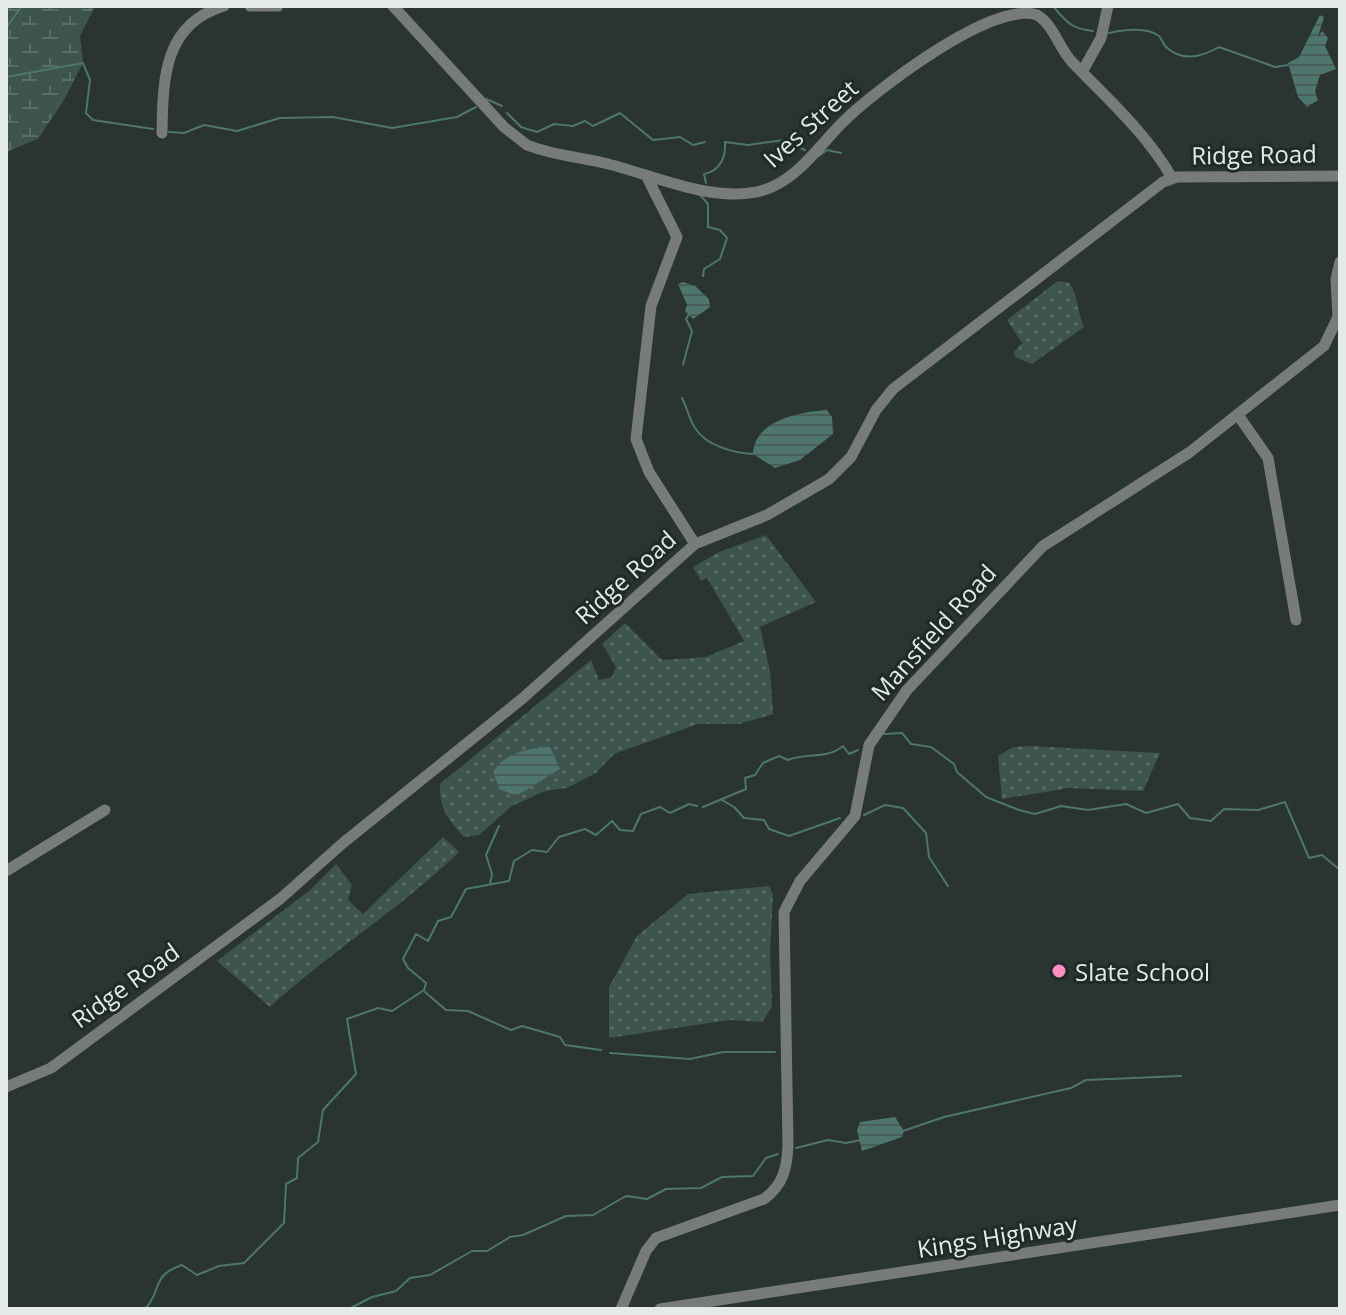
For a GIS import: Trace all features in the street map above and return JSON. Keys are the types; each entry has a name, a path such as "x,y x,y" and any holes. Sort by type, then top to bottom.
{"street":[{"path":"162,133 166,67 172,45 193,21 224,6"},
{"path":"250,6 278,6"},
{"name":"Ives Street","path":"393,6 518,140 548,153 728,192 757,191 775,185 802,166 852,113 920,58 965,28 1005,12 1028,11 1038,16 1172,178"},
{"path":"1082,72 1101,38 1108,6"},
{"path":"646,175 677,237 649,316 637,445 649,472 695,544"},
{"name":"Ridge Road","path":"6,1087 51,1068 280,899 358,831 523,698 695,544 767,515 829,479 851,457 876,410 893,389 1136,201 1172,178 1340,176"},
{"name":"Mansfield Road","path":"621,1309 646,1251 656,1238 676,1228 764,1199 777,1188 785,1173 784,912 800,881 855,816 866,756 883,721 907,690 1043,546 1174,463 1314,355 1332,337 1338,317 1336,279 1340,262"},
{"path":"1238,415 1268,458 1296,620"},
{"path":"6,871 105,810"},
{"name":"Kings Highway","path":"660,1309 1340,1205"}],"green space":[{"path":"6,6 95,6 80,36 83,63 64,100 38,139 6,152"},
{"path":"1058,281 1069,283 1072,288 1084,327 1032,364 1015,357 1014,352 1022,343 1007,320"},
{"path":"766,535 816,602 760,627 770,671 773,714 739,724 698,724 614,754 596,773 567,788 545,791 512,806 479,835 464,837 446,813 440,784 591,660 599,680 612,677 616,667 602,644 625,623 662,660 706,657 744,641 707,578 701,581 693,567 719,552"},
{"path":"1013,747 1160,753 1143,791 1069,788 1002,799 998,756"},
{"path":"443,837 459,852 413,893 270,1007 217,961 309,891 336,864 352,885 348,900 363,914"},
{"path":"769,886 773,895 770,953 772,1007 762,1022 729,1020 609,1038 609,987 637,936 688,894"}],"shaded area":[{"path":"1320,15 1324,17 1318,37 1322,31 1328,38 1325,46 1336,69 1320,75 1315,91 1318,100 1307,107 1298,97 1288,63 1299,57"},
{"path":"683,282 695,286 709,299 710,307 693,319 685,311 687,305 678,284"},
{"path":"827,410 832,417 833,434 800,460 775,468 753,454 755,442 761,433 780,420"},
{"path":"550,747 560,769 516,796 500,789 493,773 497,766 525,750"},
{"path":"895,1117 904,1131 902,1137 862,1151 857,1130 860,1122"}],"waterway":[{"path":"6,28 22,6"},
{"path":"1053,6 1070,24 1093,31"},
{"path":"1109,33 1148,31 1159,36 1165,46 1179,55 1199,55 1219,47 1275,67 1288,65"},
{"path":"6,77 83,63 90,80 86,113 93,120 153,129"},
{"path":"486,99 502,106"},
{"path":"169,132 184,133 204,125 237,131 280,118 333,117 392,128 457,117 476,107"},
{"path":"507,113 521,127 537,132 554,124 573,126 585,121 593,126 620,113 653,140 680,137 693,145 705,142"},
{"path":"706,183 704,174 720,163 725,142 748,145 784,140 805,150"},
{"path":"816,158 827,150 841,153"},
{"path":"701,196 708,204 708,227 720,230 727,238 720,259 704,269 703,276"},
{"path":"683,365 692,331 686,319 689,314"},
{"path":"682,398 693,424 706,440 729,450 753,454"},
{"path":"884,734 902,733 911,744 931,747 954,764 957,772 986,797 1035,814 1061,806 1088,810 1126,804 1146,813 1178,804 1190,818 1211,821 1224,809 1258,810 1285,802 1309,858 1322,855 1340,870"},
{"path":"703,807 746,789 745,778 755,775 763,763 779,756 788,760 823,754 843,746 849,754 858,750"},
{"path":"722,800 744,818 764,820 769,829 789,836 840,818"},
{"path":"145,1309 161,1279 172,1269 182,1265 197,1275 219,1266 244,1263 284,1223 286,1184 297,1178 298,1158 318,1142 323,1110 356,1074 347,1019 378,1008 392,1011 424,990 426,983 408,968 403,959 416,934 428,941 438,921 451,917 466,889 509,881 514,861 532,850 547,852 559,837 585,829 596,835 612,821 620,830 633,831 641,814 660,807 670,813 689,804 697,806"},
{"path":"864,815 885,805 903,808 926,833 929,857 948,886"},
{"path":"490,884 492,874 486,855 499,826"},
{"path":"425,992 446,1010 468,1011 511,1030 522,1026 560,1037 565,1045 601,1050"},
{"path":"610,1053 690,1059 723,1052 775,1052"},
{"path":"903,1131 944,1117 1071,1088 1086,1080 1181,1076"},
{"path":"796,1148 828,1140 846,1143 861,1140"},
{"path":"349,1309 372,1297 396,1291 410,1278 430,1275 472,1251 487,1251 510,1237 523,1235 566,1216 593,1215 626,1196 647,1199 666,1189 701,1188 722,1177 753,1176 766,1158 778,1154"}],"place":[{"name":"Slate School","path":"1059,971"}]}
